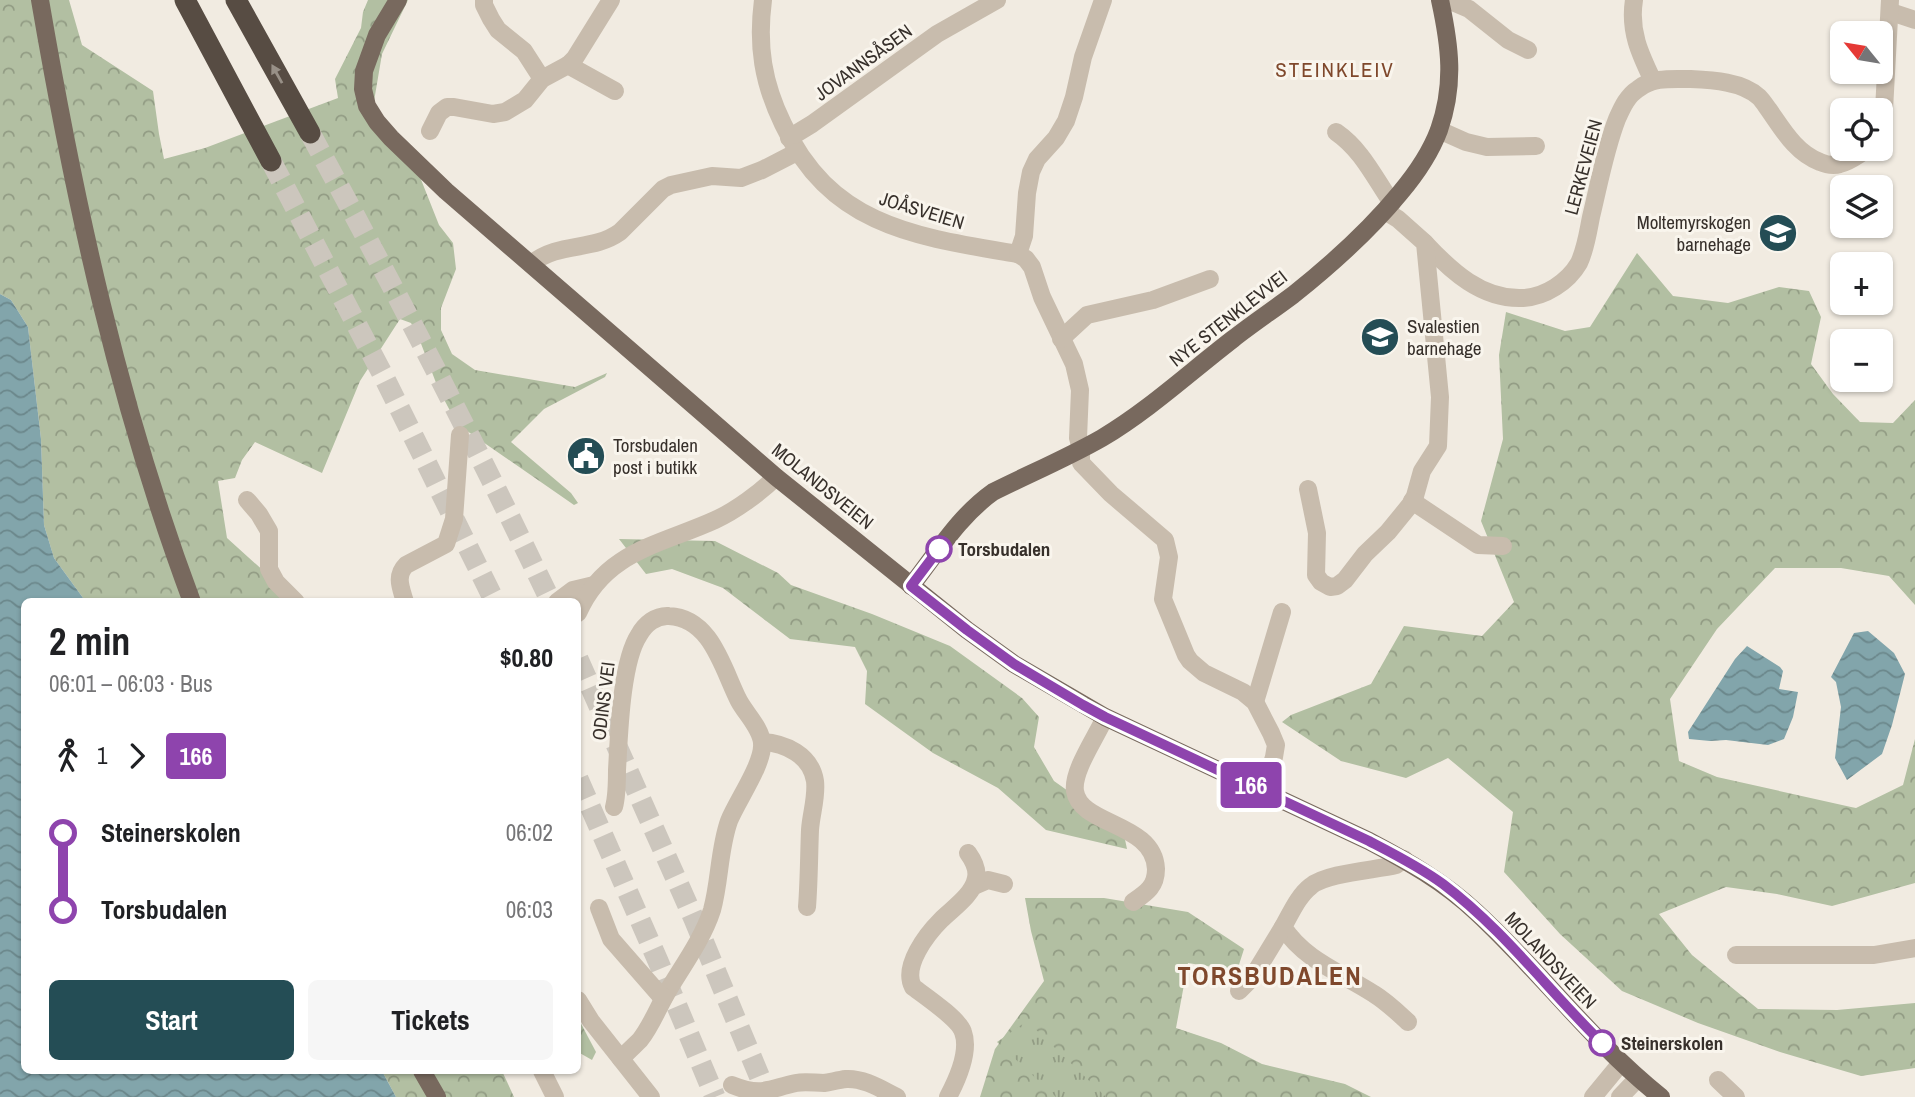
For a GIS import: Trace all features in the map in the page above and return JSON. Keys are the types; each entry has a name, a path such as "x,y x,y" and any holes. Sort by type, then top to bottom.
{"highway":[{"path":"185,0 271,161"},
{"path":"236,0 310,133"}],"main road":[{"path":"30,0 85,281 145,497 181,598"},
{"path":"40,0 91,265 147,470 191,598"},
{"name":"MOLANDSVEIEN","path":"398,0 377,35 364,71 363,89 367,106 391,138 446,191 776,477 967,630 1014,664 1105,717 1369,841 1443,884 1474,910 1621,1063 1661,1097"},
{"name":"NYE STENKLEVVEI","path":"911,586 954,529 980,501 1104,437 1147,408 1234,337 1293,295 1368,230 1418,171 1439,130 1449,91 1450,66 1448,37 1440,0"},
{"path":"413,1074 426,1097"},
{"path":"424,1074 437,1097"}],"street":[{"path":"484,0 484,5 498,30 524,51 542,79"},
{"path":"430,131 439,113 447,107 493,114 505,112 525,100 542,79 568,65 575,58 611,0"},
{"name":"JOÅSVEIEN","path":"763,0 760,37 765,76 775,108 793,145 810,169 835,194 858,211 896,228 937,240 1018,254"},
{"name":"JOVANNSÅSEN","path":"793,145 812,124 937,34 998,0"},
{"path":"1103,0 1083,57 1066,121 1056,138 1037,159 1031,172 1024,236 1018,254 1032,267 1042,297 1074,364 1080,390 1081,463 1111,494 1165,540 1169,557 1163,600 1190,662 1255,702 1276,745 1263,791"},
{"path":"1448,0 1469,9 1508,40 1528,50"},
{"path":"1634,0 1633,31 1638,51 1653,81 1699,79 1745,88 1760,98 1796,147 1811,159 1826,165 1849,161"},
{"path":"1885,98 1891,6 1915,20"},
{"path":"568,65 615,91"},
{"name":"LERKEVEIEN","path":"1388,207 1462,279 1487,292 1509,299 1535,298 1571,274 1584,250 1603,166 1621,109 1637,89 1653,81"},
{"path":"1439,130 1466,142 1487,147 1536,146"},
{"path":"1336,132 1360,152 1388,207"},
{"path":"531,264 553,251 592,245 612,238 663,189 671,185 712,176 741,178 762,170 793,145"},
{"path":"1308,489 1317,533 1316,575 1330,587 1337,586 1412,501 1422,471 1438,446 1440,397 1425,243"},
{"path":"1062,339 1087,315 1153,300 1210,279"},
{"path":"404,598 399,574 401,570 446,544 454,519 460,435"},
{"path":"581,605 598,579 635,551 728,513 776,477"},
{"path":"247,500 269,531 269,569 276,582 291,598"},
{"path":"1412,501 1478,545 1503,545"},
{"path":"562,598 573,590 594,585"},
{"path":"1255,702 1282,612"},
{"name":"ODINS VEI","path":"614,807 628,660 638,636 646,625 656,618 675,617 693,624 705,634 762,742"},
{"path":"1105,717 1081,765 1075,791 1084,808 1136,835 1151,853 1156,866 1156,882 1133,902"},
{"path":"621,1059 641,1038 702,936 712,911 725,832 734,808 757,766 762,742 773,743 798,753 811,769 815,781 807,907"},
{"path":"968,853 977,872 974,886"},
{"path":"1239,991 1252,978 1298,900 1313,884 1335,876 1396,865 1404,859"},
{"path":"948,1097 962,1060 964,1033 958,1023 913,986 910,972 913,960 938,923 974,886 988,880 1004,884"},
{"path":"598,908 611,939 664,997"},
{"path":"1283,927 1314,959 1375,994 1408,1022"},
{"path":"1736,955 1874,955 1915,948"},
{"path":"581,1005 650,1097"},
{"path":"1593,1097 1621,1063"},
{"path":"544,1074 555,1097"},
{"path":"1620,1097 1638,1078"},
{"path":"732,1084 746,1091 759,1092 797,1082 822,1083 847,1079 866,1082 897,1097"},
{"path":"1718,1080 1736,1097"}],"green space":[{"path":"0,0 69,0 82,45 153,91 164,159 205,148 338,98 335,79 361,28 368,0 408,0 382,54 371,119 420,177 439,225 453,243 456,269 441,308 441,330 452,354 475,370 575,387 607,373 605,377 544,409 511,442 571,493 578,503 574,505 457,424 438,388 411,323 400,319 360,381 322,473 255,442 242,460 235,478 218,481 227,538 291,598 83,598 54,558 44,525 41,439 28,327 11,300 0,294"},
{"path":"1637,253 1673,296 1728,303 1779,287 1809,291 1821,317 1811,364 1830,392 1860,422 1893,423 1915,400 1915,605 1889,576 1841,568 1775,568 1717,629 1670,699 1679,761 1717,777 1856,808 1903,785 1915,739 1915,883 1832,906 1777,894 1726,887 1659,914 1692,955 1758,1009 1837,1010 1915,1003 1915,1068 1861,1076 1780,1052 1698,1023 1622,991 1560,934 1504,872 1513,812 1448,758 1406,778 1341,761 1282,722 1291,715 1371,684 1404,626 1482,636 1514,602 1481,521 1503,439 1499,355 1506,312 1565,331 1590,327"},
{"path":"619,539 715,541 778,573 791,585 950,646 1022,698 1039,717 1034,747 1054,781 1123,830 1127,849 1046,830 998,788 933,753 865,704 867,671 855,647 790,639 723,588 672,569 646,574"},
{"path":"1025,898 1104,898 1188,912 1244,949 1237,971 1188,963 1176,1028 1221,1043 1262,1064 1345,1084 1371,1097 980,1097 995,1049 1044,981"},
{"path":"1027,1021 1106,1097 1056,1097 997,1042"},
{"path":"581,1024 596,1052 592,1060 581,1054"},
{"path":"384,1074 503,1074 514,1097 396,1097"}],"water":[{"path":"0,294 11,300 28,327 41,439 44,525 54,558 83,598 21,598 21,1074 384,1074 396,1097 0,1097"},
{"path":"1868,631 1894,653 1905,674 1882,754 1847,780 1835,758 1841,707 1836,682 1831,677 1854,633"},
{"path":"1747,646 1783,671 1779,689 1798,692 1793,717 1784,739 1768,745 1689,739 1688,732 1735,659"}],"tunnel":[{"path":"310,133 434,366 549,598"},
{"path":"271,161 384,377 493,598"},
{"path":"581,666 694,919 768,1097"},
{"path":"581,786 715,1097"}],"bus line":[{"name":"166","path":"939,549 911,586 967,630 1014,664 1105,717 1369,841 1443,884 1501,936 1602,1043"}],"place":[{"name":"Moltemyrskogen barnehage","path":"1778,233"},
{"name":"Svalestien barnehage","path":"1380,337"},
{"name":"Torsbudalen post i butikk","path":"586,456"},
{"name":"Torsbudalen","path":"939,549"},
{"name":"Steinerskolen","path":"1602,1043"}],"district":[{"name":"STEINKLEIV","path":"1335,69"},
{"name":"TORSBUDALEN","path":"1270,975"}]}
